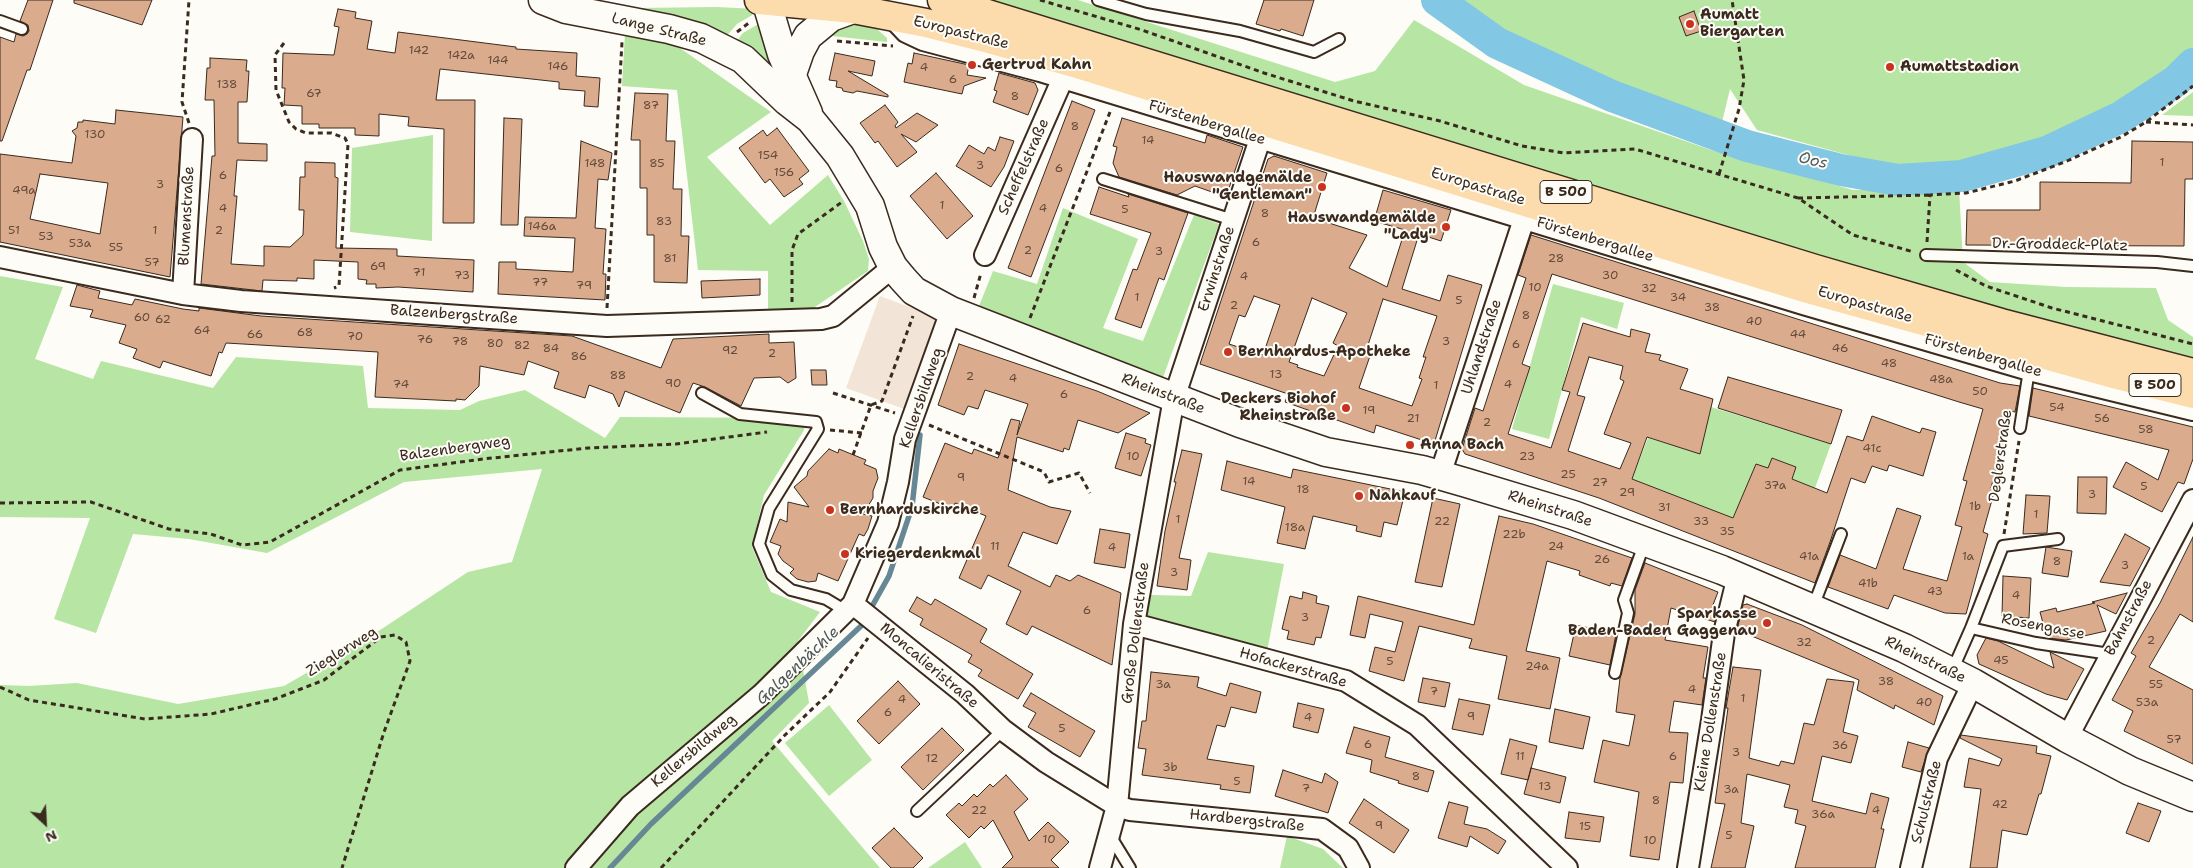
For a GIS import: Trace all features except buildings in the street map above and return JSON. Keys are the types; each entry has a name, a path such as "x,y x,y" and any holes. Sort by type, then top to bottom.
{"main road":[{"name":"Europastraße","path":"759,0 853,9 989,39 1072,62 1808,289 2117,375 2193,394"},
{"name":"Europastraße","path":"942,0 1815,269 2001,323 2193,373"}],"street":[{"name":"Lange Straße","path":"544,0 566,9 668,29 718,45 743,59 787,101 810,119 840,156 870,206 893,267"},
{"name":"Lange Straße","path":"766,0 791,77 810,119"},
{"path":"791,77 800,51 808,36 831,17 853,9"},
{"name":"Fürstenbergallee","path":"891,16 906,32 923,40 1062,78 2029,370 2193,410"},
{"name":"Scheffelstraße","path":"985,255 1062,78"},
{"name":"Blumenstraße","path":"182,294 192,139"},
{"name":"Erwinstraße","path":"1174,398 1260,139"},
{"name":"Uhlandstraße","path":"1440,475 1524,219"},
{"name":"Balzenbergstraße","path":"0,257 182,294 241,301 606,326 820,319 834,316 893,267"},
{"name":"Rheinstraße","path":"893,267 914,291 960,315 1174,398 1326,452 1440,475 1573,515 1738,576 1904,648 2130,771 2193,797"},
{"name":"Kellersbildweg","path":"576,868 630,806 761,695 862,614 888,523 898,482 905,439 960,315"},
{"name":"Große Dollenstraße","path":"1100,868 1117,806 1134,624 1174,398"},
{"name":"Bahnstraße","path":"2067,738 2193,500"},
{"name":"Kleine Dollenstraße","path":"1688,868 1724,633 1738,576"},
{"name":"Moncalieristraße","path":"862,614 965,694 1003,730 1046,762 1117,806"},
{"name":"Hofackerstraße","path":"1134,624 1346,681 1417,725 1568,868"},
{"name":"Schulstraße","path":"1910,868 1937,758 1962,678"},
{"name":"Hardbergstraße","path":"1117,806 1130,810 1322,829 1348,848 1359,868"}],"lane":[{"path":"1098,0 1146,14 1240,31 1314,52 1339,39"},
{"path":"0,21 22,29"},
{"path":"1103,179 1233,220"},
{"name":"Dr.-Groddeck-Platz","path":"1926,255 2157,262 2193,266"},
{"name":"Deglerstraße","path":"2020,428 2029,370"},
{"path":"702,393 740,414 816,422 818,430 769,508 759,544 772,575 791,590 826,598 862,614"},
{"path":"1812,608 1841,534"},
{"path":"1962,678 1971,628 2002,546 2058,539"},
{"path":"1615,673 1628,613 1624,600 1645,541"},
{"name":"Rosengasse","path":"1971,628 2036,643 2110,654"},
{"path":"917,811 1003,730"},
{"path":"1110,835 1130,868"}],"path":[{"path":"189,0 182,102 188,118 192,139"},
{"path":"1040,0 1142,30 1264,73 1354,101 1440,121 1522,146 1564,153 1635,149 1719,174 1798,198 1853,235 1926,255 1986,286 2033,302 2193,344"},
{"path":"1719,174 1739,109 1744,80 1732,0"},
{"path":"606,326 623,38"},
{"path":"830,40 900,47"},
{"path":"284,43 276,56 276,90 289,122 296,129 306,133 330,133 345,138 348,144 339,286 331,288 329,307"},
{"path":"1798,198 1966,193 2015,181 2112,141 2146,122 2193,86"},
{"path":"1022,340 1116,95"},
{"path":"2146,122 2193,125"},
{"path":"792,321 792,250 798,234 860,187"},
{"path":"1926,255 1930,195"},
{"path":"960,315 985,255"},
{"path":"871,405 882,401 915,310 914,291"},
{"path":"833,393 913,419 997,451 1044,472 1049,482 1079,473 1090,493"},
{"path":"853,455 871,405"},
{"name":"Deglerstraße","path":"2002,546 2020,428"},
{"path":"818,430 862,433"},
{"name":"Balzenbergweg","path":"0,503 92,502 169,529 211,534 242,545 270,542 400,470 588,448 676,444 773,431"},
{"path":"661,868 785,735 830,692 862,614"},
{"name":"Zieglerweg","path":"0,687 29,700 145,719 211,714 276,699 324,680 381,637 395,635 406,642 410,661 384,732 342,868"}],"shaded area":[{"path":"880,296 941,319 907,410 846,388"}],"green space":[{"path":"974,0 1078,0 1335,82 1375,71 1414,20 1524,85 1711,150 1853,190 1959,188 1963,262 1990,282 2066,287 2156,288 2168,320 2193,337 2193,363 2016,317"},
{"name":"Aumattstadion","path":"1451,0 2193,0 2193,51 2171,72 2126,105 2062,138 1975,166 1899,169 1757,130 1730,89 1722,122 1608,88 1499,33"},
{"path":"717,7 756,9 759,11 737,24 723,40 636,10 638,8"},
{"path":"762,22 778,73 733,46 743,33"},
{"path":"835,22 869,22 887,38 887,42 832,36 824,29"},
{"path":"625,33 677,46 771,112 707,157 770,225 828,175 844,201 863,241 869,259 868,271 809,311 768,313 768,271 698,270 677,90 622,86"},
{"path":"2193,92 2193,116 2162,115"},
{"path":"433,135 432,241 350,232 352,148"},
{"path":"1063,208 1138,239 1103,328 1143,341 1194,215 1219,224 1162,380 977,311 993,271 1037,284"},
{"path":"0,276 63,287 35,359 93,379 101,361 213,388 236,357 363,366 368,408 460,410 479,401 525,390 605,438 620,417 805,418 804,430 764,495 752,547 771,592 820,612 798,641 809,703 772,741 880,868 0,868 0,685 29,686 77,683 178,704 284,686 374,634 468,572 512,562 542,469 404,482 267,553 189,539 133,534 96,633 54,619 90,518 0,517"},
{"path":"1553,284 1624,303 1617,329 1581,317 1549,439 1512,429"},
{"path":"1711,407 1831,444 1815,488 1792,479 1796,467 1773,458 1768,468 1756,464 1733,518 1632,479 1648,438 1700,453"},
{"path":"1208,552 1284,564 1267,651 1146,621 1151,595 1191,596"},
{"path":"829,705 872,760 829,796 785,743"},
{"path":"1287,836 1323,849 1343,868 1280,868"},
{"path":"965,842 982,868 928,868"}],"waterway":[{"name":"Oos","path":"1437,0 1497,43 1612,96 1747,146 1841,170 1898,180 1962,176 2047,152 2121,117 2176,81 2193,64"},
{"name":"Galgenbächle","path":"610,868 651,824 861,626 889,576 912,507 920,435"}],"place":[{"name":"Aumatt Biergarten","path":"1690,24"},
{"name":"Gertrud Kahn","path":"972,65"},
{"name":"Aumattstadion","path":"1890,67"},
{"name":"Hauswandgemälde \"Gentleman\"","path":"1322,187"},
{"name":"Hauswandgemälde \"Lady\"","path":"1446,227"},
{"name":"Bernhardus-Apotheke","path":"1228,352"},
{"name":"Deckers Biohof Rheinstraße","path":"1346,408"},
{"name":"Anna Bach","path":"1410,445"},
{"name":"Nahkauf","path":"1359,496"},
{"name":"Bernharduskirche","path":"830,510"},
{"name":"Kriegerdenkmal","path":"845,554"},
{"name":"Sparkasse Baden-Baden Gaggenau","path":"1767,623"}]}
